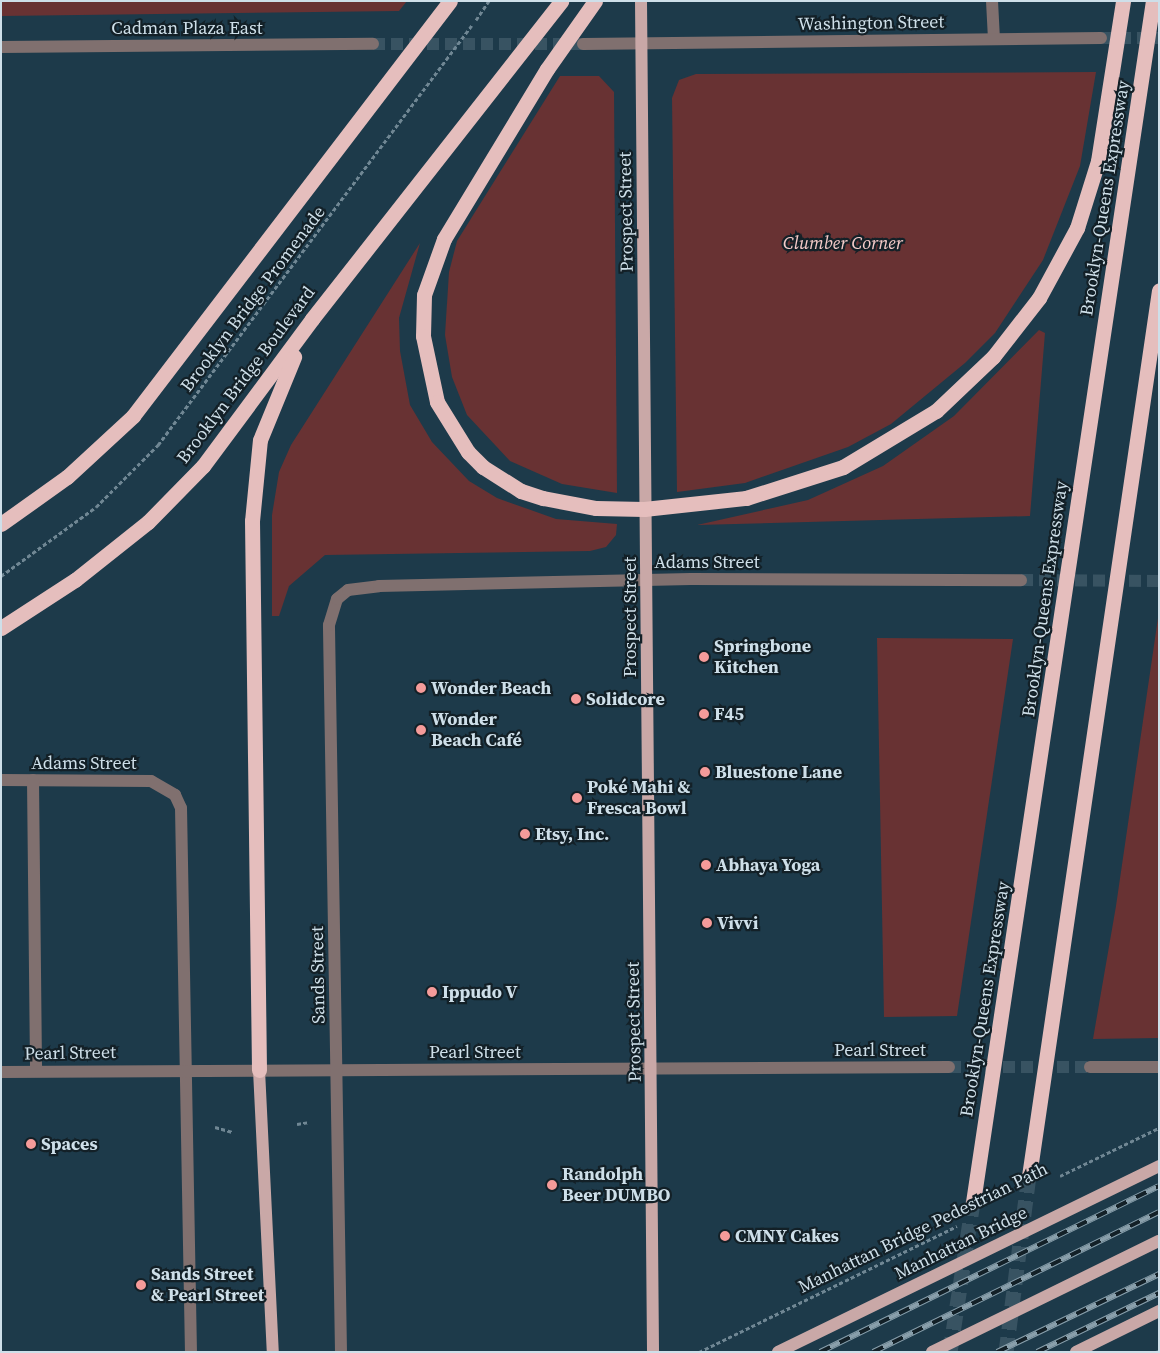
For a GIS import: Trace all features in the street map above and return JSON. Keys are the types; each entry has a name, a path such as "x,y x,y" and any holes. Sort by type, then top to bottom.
{"highway":[{"path":"1,524 67,477 132,416 450,1"},
{"name":"Brooklyn Bridge Boulevard","path":"1,628 75,580 177,495 229,435 312,319 561,1"},
{"path":"595,1 460,208 435,258 424,295 426,361 446,418 483,467 521,490 596,508 696,507 777,490 843,467 928,417 993,358 1039,298 1077,228 1098,161 1123,1"},
{"name":"Brooklyn-Queens Expressway","path":"973,1202 1153,1"},
{"path":"1030,1176 1127,522 1159,290"},
{"path":"259,1070 254,488 260,440 271,406 312,319"}],"main road":[{"name":"Prospect Street","path":"641,1 653,1352"},
{"path":"259,1070 273,1352"},
{"name":"Manhattan Bridge","path":"778,1352 1159,1166"},
{"path":"932,1352 1159,1241"},
{"path":"1076,1352 1159,1311"}],"street":[{"path":"992,1 994,39"},
{"name":"Washington Street","path":"642,43 1101,38"},
{"path":"583,44 642,43"},
{"name":"Cadman Plaza East","path":"1,47 373,44"},
{"name":"Adams Street","path":"337,599 362,587 647,580 1021,580"},
{"name":"Sands Street","path":"337,599 329,625 340,1352"},
{"name":"Adams Street","path":"1,780 127,779 165,787 175,795 184,825 187,1070"},
{"path":"33,780 36,1071"},
{"name":"Pearl Street","path":"1,1072 949,1067"},
{"path":"1090,1067 1159,1067"},
{"path":"187,1070 191,1352"}],"path":[{"name":"Brooklyn Bridge Promenade","path":"1,576 96,507 158,444 416,103 489,1"},
{"path":"297,1124 314,1121"},
{"path":"205,1124 241,1134"},
{"name":"Manhattan Bridge Pedestrian Path","path":"1051,1181 1159,1128"},
{"name":"Manhattan Bridge Pedestrian Path","path":"699,1352 963,1223"}],"green space":[{"path":"1,1 407,1 399,11 1,16"},
{"name":"Clumber Corner","path":"1096,72 1080,166 1043,260 995,333 965,363 891,424 848,447 745,483 677,492 672,98 679,80 696,74"},
{"path":"560,76 599,76 614,92 617,493 562,484 510,461 467,415 452,377 445,335 449,272 457,241"},
{"path":"420,243 399,318 400,351 410,405 432,442 469,481 497,498 556,519 617,524 616,535 606,547 590,551 325,555 289,586 279,616 272,616 272,515 279,472 291,445"},
{"path":"1039,330 1045,333 1030,516 697,525 808,500 883,466 954,416"},
{"path":"1159,611 1159,1038 1093,1039 1116,906"},
{"path":"877,638 1013,639 957,1016 884,1017"}],"tunnel":[{"path":"1101,38 1159,38"},
{"path":"373,44 583,44"},
{"path":"1021,580 1159,581"},
{"path":"949,1067 1090,1067"},
{"path":"1006,1352 1029,1176"},
{"path":"950,1352 973,1202"}],"railway":[{"path":"820,1352 1159,1186"},
{"path":"873,1352 1159,1212"},
{"path":"997,1352 1159,1274"},
{"path":"1037,1352 1159,1293"}],"place":[{"name":"Springbone Kitchen","path":"704,657"},
{"name":"Wonder Beach","path":"421,688"},
{"name":"Solidcore","path":"576,699"},
{"name":"F45","path":"704,714"},
{"name":"Wonder Beach Café","path":"421,730"},
{"name":"Bluestone Lane","path":"705,772"},
{"name":"Poké Mahi & Fresca Bowl","path":"577,798"},
{"name":"Etsy, Inc.","path":"525,834"},
{"name":"Abhaya Yoga","path":"706,865"},
{"name":"Vivvi","path":"707,923"},
{"name":"Ippudo V","path":"432,992"},
{"name":"Spaces","path":"31,1144"},
{"name":"Randolph Beer DUMBO","path":"552,1185"},
{"name":"CMNY Cakes","path":"725,1236"},
{"name":"Sands Street & Pearl Street","path":"141,1285"}]}
